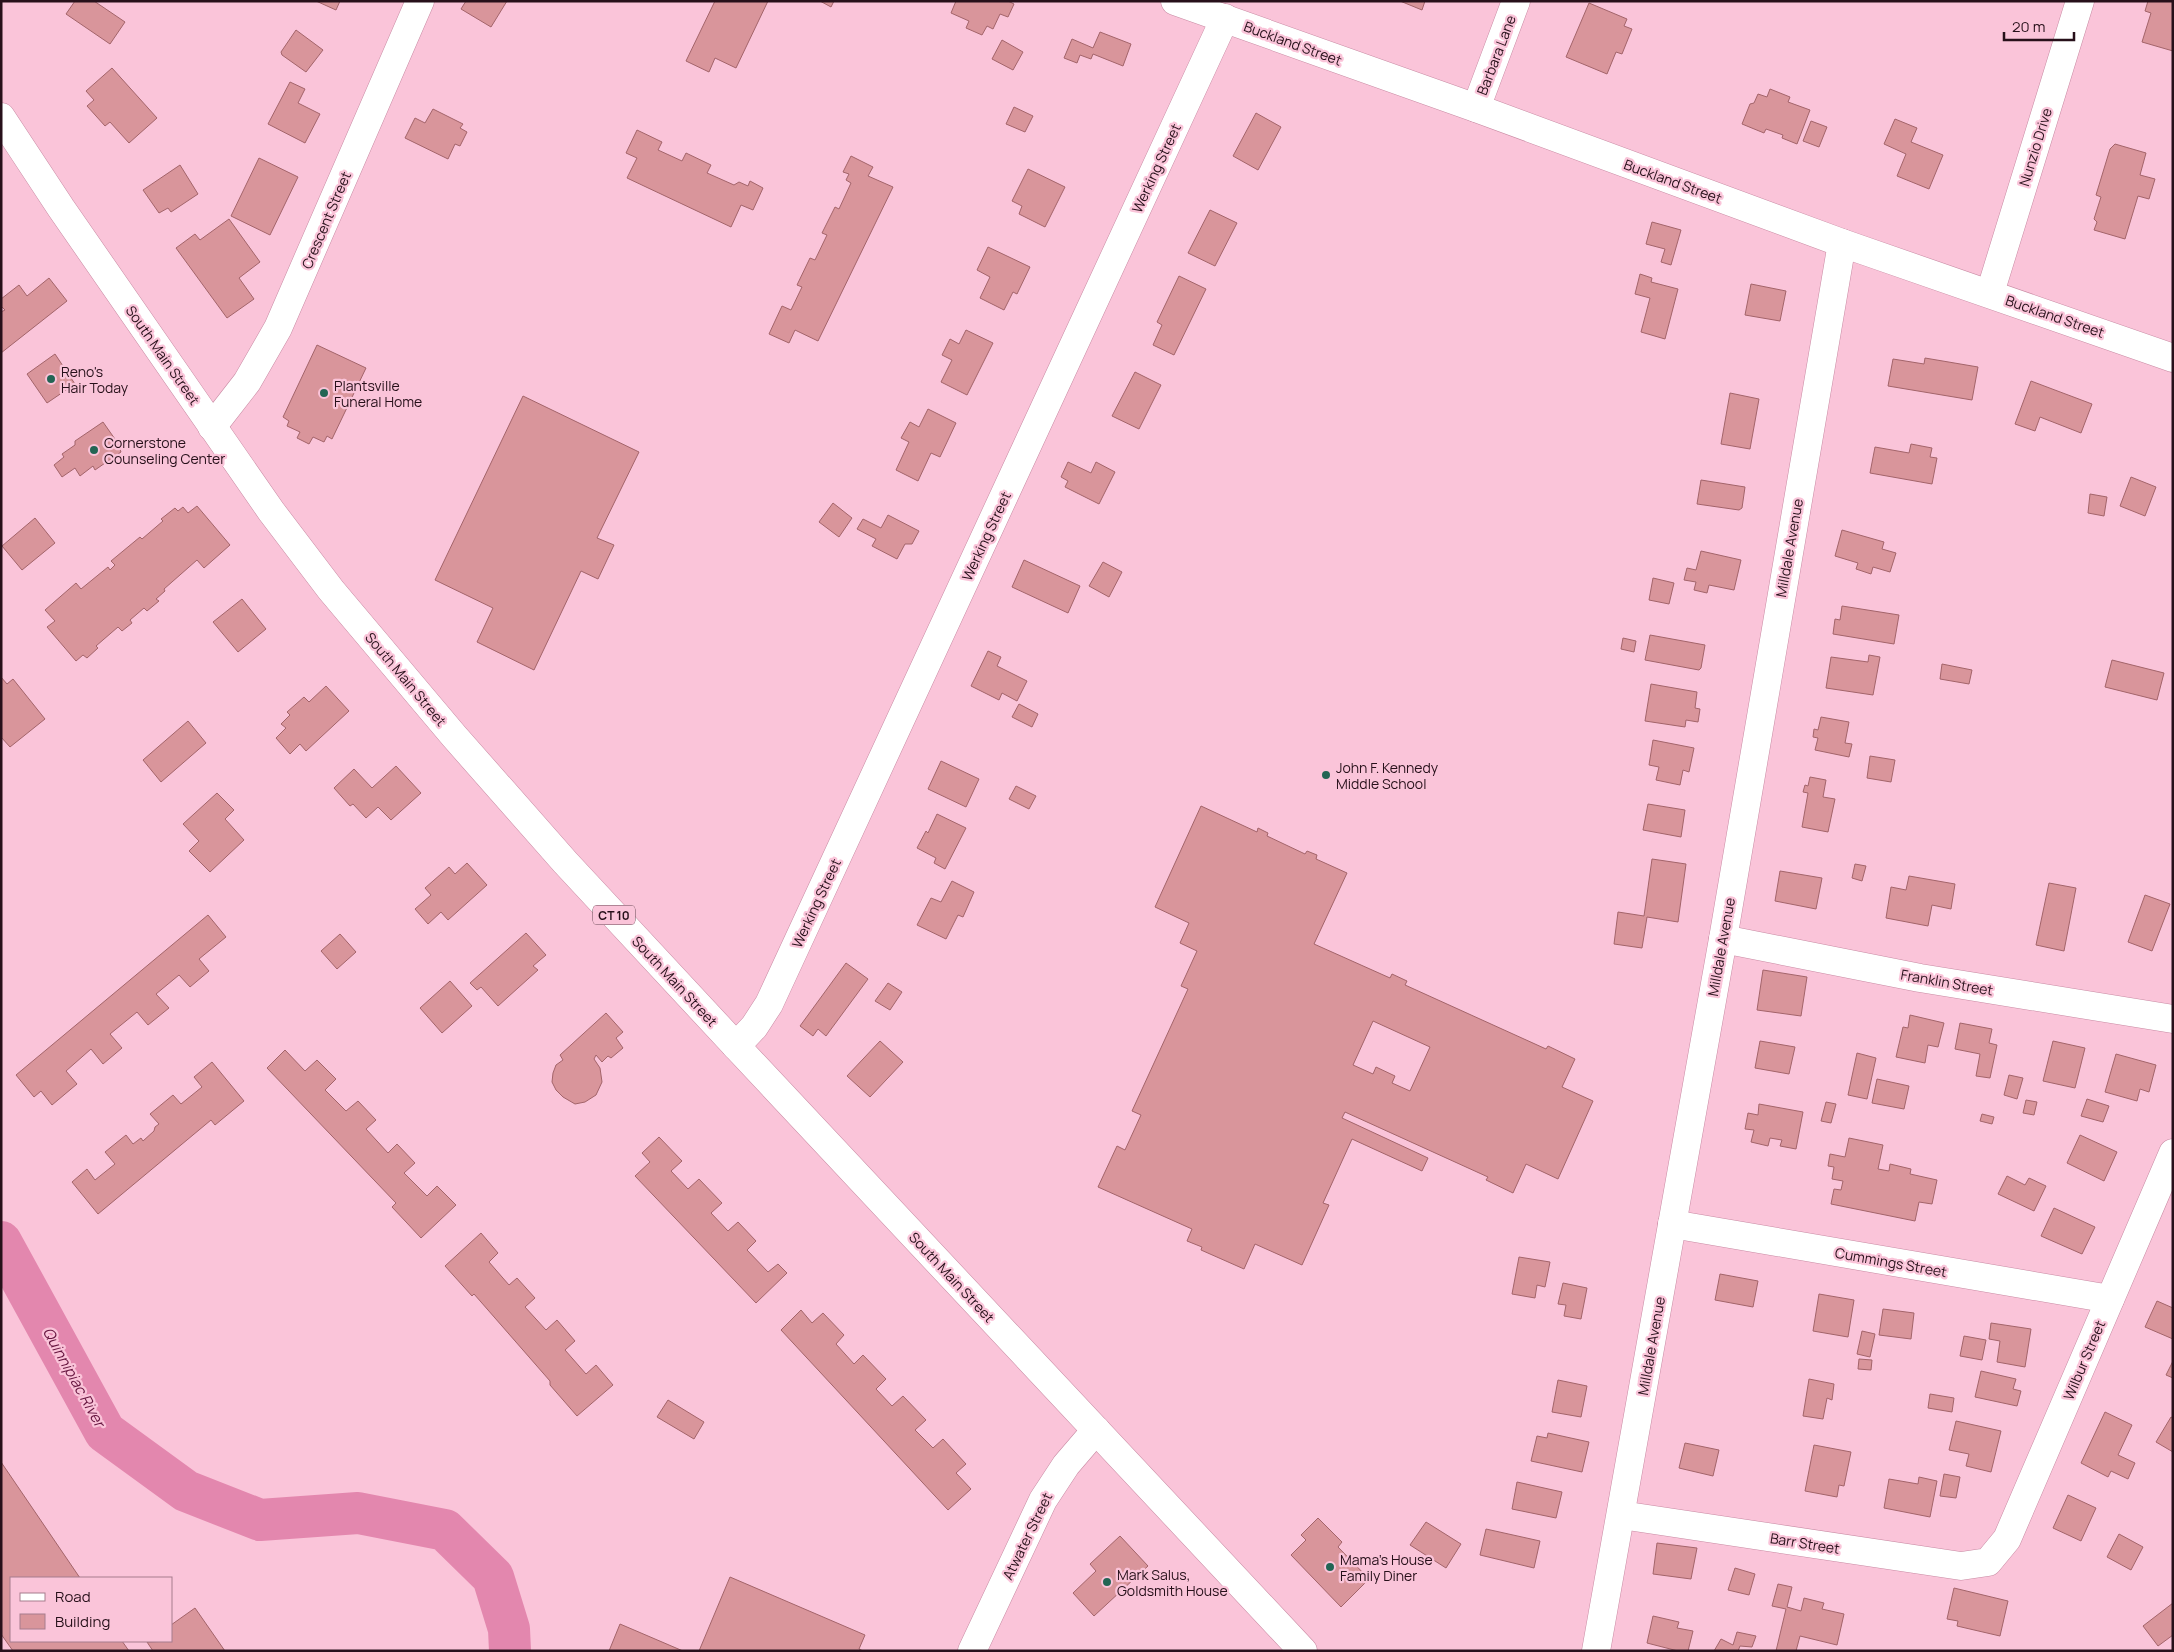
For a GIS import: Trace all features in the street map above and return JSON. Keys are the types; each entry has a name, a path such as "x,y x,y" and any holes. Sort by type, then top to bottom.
{"main road":[{"name":"Crescent Street","path":"212,427 246,382 278,328 420,1"},
{"name":"Buckland Street","path":"1175,1 1476,108 1842,243 2173,358"},
{"name":"Barbara Lane","path":"1476,108 1516,1"},
{"name":"Nunzio Drive","path":"1990,293 2080,1"},
{"name":"Werking Street","path":"736,1046 754,1027 769,1004 1225,18"},
{"name":"South Main Street","path":"1,117 271,511 331,590 448,730 565,862 1303,1651"},
{"name":"Milldale Avenue","path":"1596,1651 1723,938 1842,243"},
{"name":"Franklin Street","path":"1723,938 1920,978 2173,1020"},
{"name":"Wilbur Street","path":"1988,1562 2007,1539 2173,1153"},
{"name":"Cummings Street","path":"1672,1224 2110,1299"},
{"name":"Atwater Street","path":"972,1651 1043,1500 1066,1464 1096,1430"},
{"name":"Barr Street","path":"1621,1515 1960,1566 1988,1562"}],"building":[{"path":"75,1 94,1 125,22 110,44 66,14"},
{"path":"316,1 340,1 336,10"},
{"path":"466,1 507,1 491,27 461,9"},
{"path":"715,1 768,1 736,68 715,58 709,72 686,61"},
{"path":"820,1 834,1 831,7"},
{"path":"956,1 1008,1 1014,4 1008,17 1000,14 993,29 987,26 982,35 966,28 969,21 951,13"},
{"path":"1400,1 1425,1 1422,10"},
{"path":"2148,1 2173,1 2173,51 2142,42 2151,13 2145,11"},
{"path":"1589,3 1627,19 1624,26 1632,29 1622,54 1616,52 1607,74 1566,57"},
{"path":"296,30 323,50 306,72 282,55 281,52"},
{"path":"1100,32 1131,44 1123,66 1093,54 1091,59 1080,55 1077,63 1064,58 1072,39 1093,48"},
{"path":"1002,40 1023,52 1013,70 992,59"},
{"path":"112,68 157,118 129,143 110,122 105,126 87,106 94,100 86,91"},
{"path":"290,82 305,89 298,103 320,114 305,143 268,124"},
{"path":"1770,89 1790,97 1788,102 1810,110 1797,144 1782,138 1783,135 1766,129 1764,133 1742,124 1750,104 1754,103 1758,94 1767,97"},
{"path":"1014,107 1033,116 1025,132 1006,124"},
{"path":"433,109 463,124 460,128 467,132 460,146 455,144 448,159 405,138 415,118 425,123"},
{"path":"1256,113 1281,127 1258,170 1233,156"},
{"path":"1895,119 1917,128 1911,142 1943,155 1929,189 1897,176 1906,154 1884,144"},
{"path":"1811,121 1827,127 1819,147 1803,141"},
{"path":"637,130 662,142 658,150 682,161 686,153 711,165 707,173 734,185 739,182 748,186 750,181 763,188 753,210 741,205 731,227 627,178 637,158 626,153"},
{"path":"2115,144 2146,153 2140,175 2155,179 2149,199 2138,196 2125,239 2094,230 2097,222 2094,219 2101,197 2096,195 2110,149"},
{"path":"851,156 873,167 868,176 893,187 818,341 795,330 789,343 769,334 782,306 791,310 802,287 797,285 810,258 815,260 827,235 822,233 835,207 839,209 851,183 846,180 849,174 843,172"},
{"path":"259,158 298,177 270,235 231,216"},
{"path":"180,165 198,194 171,212 168,208 159,213 143,190"},
{"path":"1028,169 1065,187 1045,227 1019,214 1022,206 1012,201"},
{"path":"1210,210 1237,223 1215,266 1188,253"},
{"path":"229,219 260,262 239,278 254,299 227,318 176,248 195,234 200,240"},
{"path":"1652,222 1681,230 1671,265 1661,262 1665,249 1646,244"},
{"path":"988,247 1030,267 1017,294 1013,292 1004,310 980,298 990,277 977,270"},
{"path":"1640,274 1652,278 1651,282 1678,289 1665,339 1641,332 1650,298 1635,294"},
{"path":"1179,276 1206,289 1174,355 1153,345 1162,325 1157,322"},
{"path":"49,278 67,301 1,353 1,312 5,310 1,306 1,299 19,285 27,296"},
{"path":"1751,284 1786,291 1780,321 1745,315"},
{"path":"966,330 993,343 967,395 941,382 952,360 942,355 950,339 959,344"},
{"name":"Plantsville Funeral Home","path":"317,345 366,368 332,439 327,436 324,442 313,437 309,444 297,438 300,432 287,426 289,421 283,417"},
{"name":"Reno's Hair Today","path":"55,354 75,384 47,403 27,374"},
{"path":"1925,358 1978,367 1972,400 1888,386 1893,359 1924,364"},
{"path":"1135,372 1161,385 1139,429 1112,416"},
{"path":"2031,381 2092,404 2081,433 2040,417 2035,431 2015,424"},
{"path":"1730,393 1759,399 1750,449 1721,444"},
{"path":"523,396 639,452 597,538 614,545 598,579 581,571 534,670 477,642 493,608 435,580"},
{"path":"928,409 956,423 940,457 931,453 918,481 896,470 909,442 901,438 910,422 919,427"},
{"name":"Cornerstone Counseling Center","path":"103,422 117,442 121,452 95,470 93,466 80,476 75,468 62,477 54,465 64,457 62,454 75,445 75,441"},
{"path":"1911,444 1932,448 1930,457 1937,458 1932,484 1870,473 1875,447 1909,453"},
{"path":"1068,462 1091,473 1096,462 1115,472 1099,504 1065,487 1068,481 1061,477"},
{"path":"2131,477 2156,487 2145,516 2120,506"},
{"path":"1701,480 1745,487 1742,508 1739,510 1697,504"},
{"path":"2090,494 2107,497 2104,516 2088,513"},
{"path":"833,503 852,518 839,537 819,522"},
{"path":"197,506 230,545 204,568 197,560 164,589 165,591 156,599 159,601 147,611 144,608 130,620 132,623 122,631 118,627 96,646 98,648 87,658 83,655 76,661 47,627 55,621 45,610 76,583 81,589 108,567 110,570 115,565 111,561 140,537 142,539 163,521 161,519 175,508 178,511 183,507 188,513"},
{"path":"888,515 919,531 912,544 905,544 897,559 872,546 876,539 857,529 863,519 881,528"},
{"path":"35,518 55,543 22,570 2,546"},
{"path":"1842,530 1884,542 1882,549 1896,553 1890,572 1873,567 1871,574 1856,569 1858,563 1835,556"},
{"path":"1701,551 1741,560 1734,590 1709,585 1707,593 1694,590 1696,582 1684,580 1687,568 1696,570"},
{"path":"1024,560 1080,586 1068,613 1012,587"},
{"path":"1103,562 1122,572 1109,597 1089,586"},
{"path":"1653,578 1674,583 1669,604 1649,600"},
{"path":"242,599 266,629 238,652 213,622"},
{"path":"1842,606 1899,615 1894,644 1833,634 1835,619 1840,620"},
{"path":"1650,635 1705,645 1701,668 1699,670 1645,660"},
{"path":"1623,638 1636,641 1634,652 1621,649"},
{"path":"988,651 1001,657 997,666 1027,681 1017,701 1002,693 999,700 971,686"},
{"path":"1869,655 1880,657 1873,695 1826,688 1831,657 1868,662"},
{"path":"2112,660 2164,673 2157,700 2105,687"},
{"path":"1942,664 1972,670 1969,684 1940,679"},
{"path":"1,677 7,684 13,679 45,719 10,747 1,737"},
{"path":"1651,684 1697,692 1695,708 1700,709 1698,722 1686,720 1685,727 1645,721"},
{"path":"326,686 349,711 306,751 300,744 290,754 276,738 286,728 281,724 290,715 287,712 304,697 309,702"},
{"path":"1019,704 1038,714 1032,727 1012,717"},
{"path":"1821,717 1849,722 1845,743 1852,744 1849,757 1815,750 1818,738 1813,737 1814,729 1818,730"},
{"path":"188,721 206,743 161,782 143,760"},
{"path":"1653,740 1694,748 1689,772 1683,770 1680,785 1656,780 1659,767 1649,765"},
{"path":"1870,756 1895,760 1891,782 1867,778"},
{"path":"941,761 979,779 966,807 928,789"},
{"path":"396,766 421,793 391,820 378,807 366,818 353,804 350,806 334,788 354,769 372,788"},
{"path":"1810,777 1826,780 1823,797 1835,799 1828,832 1802,827 1808,793 1803,792 1805,785 1808,786"},
{"path":"1016,786 1036,796 1029,809 1009,799"},
{"path":"217,793 234,810 225,819 244,840 210,872 189,851 199,841 183,824"},
{"path":"1648,804 1685,810 1681,837 1643,830"},
{"path":"1201,806 1257,832 1258,828 1268,833 1267,836 1305,854 1307,851 1317,855 1316,859 1347,873 1314,944 1390,978 1392,974 1407,981 1405,985 1546,1049 1548,1046 1575,1059 1562,1087 1593,1101 1558,1179 1526,1164 1513,1193 1486,1180 1488,1177 1345,1112 1342,1118 1428,1158 1422,1171 1352,1139 1323,1203 1329,1205 1302,1265 1255,1244 1244,1269 1201,1250 1202,1247 1187,1241 1192,1229 1098,1187 1117,1146 1125,1150 1141,1115 1132,1111 1188,989 1181,986 1197,951 1180,943 1189,923 1155,907","holes":["1373,1021 1430,1047 1410,1091 1392,1083 1395,1076 1376,1067 1373,1074 1353,1065"]},
{"path":"937,814 966,828 945,869 934,863 936,858 917,848 926,831 928,833"},
{"path":"1652,859 1686,864 1678,922 1647,917 1642,948 1614,944 1618,912 1644,916"},
{"path":"467,863 487,885 448,920 441,912 428,924 415,909 431,895 425,888 449,867 455,874"},
{"path":"1855,864 1866,866 1862,881 1852,878"},
{"path":"1780,871 1822,878 1816,909 1775,901"},
{"path":"1909,876 1955,884 1951,909 1932,905 1928,926 1886,918 1891,887 1906,890"},
{"path":"952,881 974,892 963,917 958,915 946,939 917,925 931,898 941,902"},
{"path":"2049,883 2076,888 2064,951 2036,945"},
{"path":"2145,895 2170,904 2152,951 2128,942"},
{"path":"208,915 226,937 199,959 209,971 190,987 179,975 156,994 169,1008 148,1025 137,1012 110,1034 122,1048 103,1064 91,1049 66,1071 77,1084 52,1105 41,1091 34,1097 16,1075"},
{"path":"526,933 546,955 533,966 538,970 498,1006 481,987 477,990 470,983"},
{"path":"340,934 356,952 337,969 321,951"},
{"path":"846,963 868,979 826,1036 818,1029 813,1036 800,1026"},
{"path":"1763,970 1807,977 1801,1016 1757,1010"},
{"path":"450,981 472,1006 442,1033 420,1008"},
{"path":"888,983 902,992 890,1010 875,1001"},
{"path":"606,1013 623,1032 616,1038 623,1048 611,1058 608,1056 602,1062 596,1055 594,1059 600,1068 602,1082 596,1095 585,1102 575,1104 556,1090 552,1082 553,1073 556,1065 563,1060 560,1055"},
{"path":"1910,1015 1944,1023 1938,1047 1928,1045 1925,1063 1896,1057 1903,1027 1908,1028"},
{"path":"1960,1023 1992,1029 1989,1043 1997,1045 1990,1078 1976,1076 1980,1054 1955,1049"},
{"path":"880,1041 903,1062 870,1097 847,1076"},
{"path":"1760,1041 1795,1047 1789,1074 1755,1068"},
{"path":"2053,1041 2085,1048 2075,1088 2043,1081"},
{"path":"285,1050 305,1071 317,1060 336,1079 325,1090 346,1111 358,1101 376,1120 366,1129 388,1153 397,1144 415,1163 404,1173 427,1196 437,1186 456,1205 421,1238 392,1207 396,1203 267,1068"},
{"path":"1857,1053 1876,1058 1867,1099 1848,1095"},
{"path":"2116,1054 2156,1065 2149,1092 2140,1089 2137,1101 2105,1092"},
{"path":"212,1062 244,1101 215,1125 211,1120 98,1214 72,1182 87,1169 95,1180 115,1164 105,1152 126,1135 133,1144 141,1138 143,1141 159,1124 150,1114 173,1095 181,1104 202,1087 194,1077"},
{"path":"2009,1075 2023,1078 2017,1099 2004,1095"},
{"path":"1877,1079 1909,1086 1904,1109 1872,1103"},
{"path":"2087,1099 2109,1106 2103,1122 2081,1116"},
{"path":"2026,1100 2037,1102 2034,1115 2023,1113"},
{"path":"1826,1102 1836,1104 1831,1123 1821,1121"},
{"path":"1759,1104 1803,1112 1796,1149 1780,1146 1782,1140 1770,1138 1768,1146 1751,1142 1754,1130 1745,1129 1748,1113 1758,1115"},
{"path":"1982,1114 1994,1117 1992,1124 1980,1121"},
{"path":"2080,1135 2117,1152 2104,1181 2067,1163"},
{"path":"659,1137 682,1161 671,1171 688,1189 699,1179 722,1203 711,1213 728,1231 738,1222 756,1241 747,1250 768,1272 778,1264 787,1273 756,1303 635,1176 650,1162 642,1153"},
{"path":"1849,1138 1883,1145 1878,1169 1889,1171 1890,1164 1911,1169 1910,1174 1937,1180 1932,1204 1919,1202 1915,1221 1831,1204 1834,1189 1841,1190 1843,1181 1832,1179 1834,1167 1828,1166 1830,1154 1845,1157"},
{"path":"2007,1176 2025,1185 2029,1178 2046,1186 2034,1211 1998,1194"},
{"path":"2054,1208 2095,1227 2082,1254 2041,1236"},
{"path":"481,1233 498,1253 489,1262 509,1285 517,1278 535,1298 525,1307 546,1330 557,1320 575,1341 565,1350 586,1374 596,1365 613,1385 577,1416 550,1385 550,1381 474,1294 472,1296 445,1266"},
{"path":"1519,1257 1550,1262 1545,1287 1537,1285 1535,1298 1512,1294"},
{"path":"1720,1274 1758,1281 1753,1307 1715,1300"},
{"path":"1563,1283 1587,1288 1581,1319 1564,1316 1566,1305 1558,1304"},
{"path":"1819,1294 1854,1300 1848,1337 1813,1331"},
{"path":"2157,1301 2173,1308 2173,1339 2145,1327"},
{"path":"1883,1309 1914,1313 1911,1339 1879,1335"},
{"path":"801,1310 812,1323 823,1313 844,1335 836,1344 854,1364 863,1355 886,1379 876,1389 892,1406 903,1396 926,1420 915,1430 933,1448 943,1439 966,1464 956,1473 971,1489 948,1510 781,1330"},
{"path":"1991,1323 2031,1329 2025,1367 1997,1362 2000,1341 1989,1339"},
{"path":"1862,1331 1875,1334 1870,1357 1857,1354"},
{"path":"1964,1336 1986,1340 1982,1360 1960,1356"},
{"path":"1859,1359 1872,1360 1871,1370 1858,1369"},
{"path":"2173,1361 2173,1378 2166,1375"},
{"path":"1981,1371 2016,1379 2013,1389 2021,1391 2017,1406 1975,1397"},
{"path":"1809,1379 1834,1384 1832,1400 1827,1398 1823,1419 1803,1416"},
{"path":"1558,1380 1587,1386 1581,1417 1552,1412"},
{"path":"1930,1394 1954,1398 1952,1412 1928,1408"},
{"path":"668,1400 704,1422 694,1439 657,1417"},
{"path":"2105,1412 2132,1425 2118,1455 2135,1463 2128,1479 2111,1471 2108,1477 2081,1463"},
{"path":"2171,1417 2173,1418 2173,1452 2156,1442"},
{"path":"1956,1421 2001,1431 1991,1472 1966,1466 1969,1454 1949,1450"},
{"path":"1548,1433 1589,1442 1582,1472 1531,1461 1537,1436 1547,1438"},
{"path":"1685,1443 1719,1450 1713,1476 1679,1468"},
{"path":"1814,1445 1851,1452 1844,1486 1839,1485 1837,1497 1805,1491"},
{"path":"1,1462 79,1577 10,1577 10,1642 123,1642 129,1651 13,1651 1,1634"},
{"path":"1944,1474 1960,1477 1956,1498 1940,1496"},
{"path":"1919,1477 1937,1481 1930,1517 1884,1508 1889,1479 1918,1484"},
{"path":"1517,1482 1562,1492 1556,1518 1512,1509"},
{"path":"2068,1495 2096,1508 2081,1541 2053,1528"},
{"name":"Mama's House Family Diner","path":"1318,1518 1342,1542 1338,1547 1369,1579 1341,1607 1291,1555 1306,1540 1301,1535"},
{"path":"1426,1522 1461,1544 1446,1568 1410,1545"},
{"path":"1486,1529 1540,1541 1534,1568 1480,1555"},
{"path":"2119,1534 2143,1547 2131,1570 2107,1557"},
{"name":"Mark Salus, Goldsmith House","path":"1120,1536 1148,1566 1094,1616 1073,1593 1096,1571 1090,1564"},
{"path":"1657,1543 1697,1548 1691,1579 1653,1574"},
{"path":"1735,1568 1755,1574 1749,1595 1728,1590"},
{"path":"730,1577 865,1635 859,1649 863,1651 699,1651"},
{"path":"1778,1584 1792,1587 1787,1607 1801,1611 1804,1598 1824,1603 1822,1609 1844,1614 1837,1645 1800,1636 1796,1651 1776,1651 1786,1609 1772,1606"},
{"path":"1954,1588 2008,1601 2000,1636 1957,1626 1958,1621 1947,1619"},
{"path":"2173,1603 2173,1635 2158,1646 2143,1626"},
{"path":"195,1608 225,1651 153,1651 147,1642 172,1642 172,1624"},
{"path":"1653,1616 1679,1622 1677,1628 1693,1631 1688,1651 1678,1651 1647,1643"},
{"path":"620,1624 683,1651 609,1651"},
{"path":"1737,1632 1756,1636 1752,1647 1740,1646 1738,1651 1714,1651 1721,1639 1733,1645"}],"waterway":[{"name":"Quinnipiac River","path":"1,1242 105,1432 186,1491 260,1520 358,1513 445,1530 493,1577 509,1629 510,1651"}],"place":[{"name":"Reno's Hair Today","path":"51,379"},
{"name":"Plantsville Funeral Home","path":"324,393"},
{"name":"Cornerstone Counseling Center","path":"94,450"},
{"name":"John F. Kennedy Middle School","path":"1326,775"},
{"name":"Mama's House Family Diner","path":"1330,1567"},
{"name":"Mark Salus, Goldsmith House","path":"1107,1582"}]}
